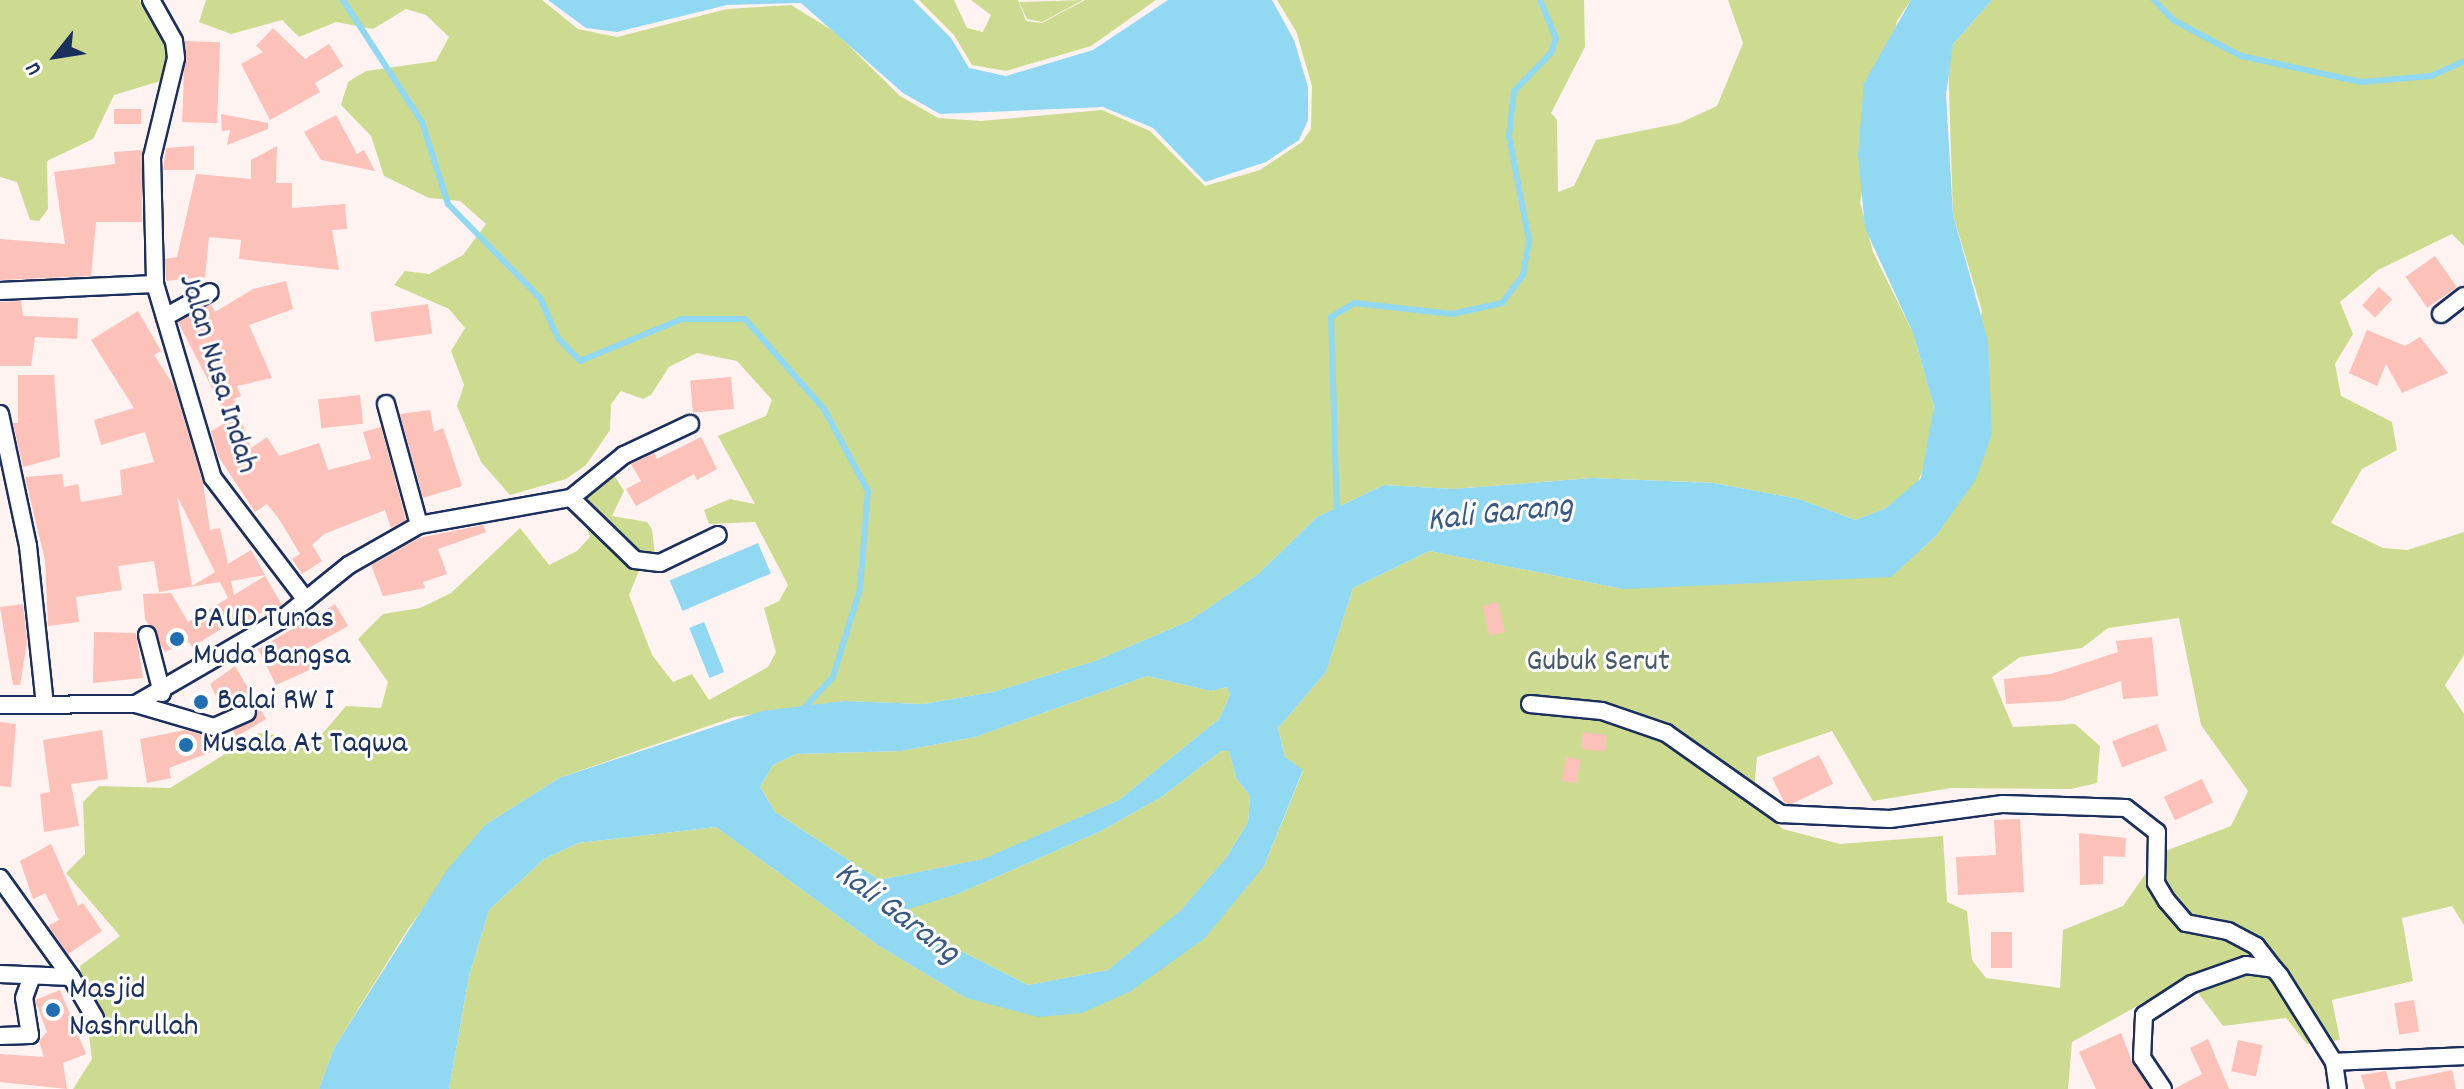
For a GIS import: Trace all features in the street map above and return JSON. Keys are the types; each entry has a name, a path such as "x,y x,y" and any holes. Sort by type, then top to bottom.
{"street":[{"name":"Jalan Nusa Indah","path":"151,0 174,41 176,58 153,144 155,284 213,478 306,600"},
{"path":"0,291 155,284"},
{"path":"165,317 210,292"},
{"path":"2441,314 2464,296"},
{"path":"386,404 419,525"},
{"path":"0,414 28,546 45,705"},
{"path":"136,704 162,693 306,600 349,565 419,525 571,498 624,455 690,424"},
{"path":"571,498 635,560 660,563 718,535"},
{"path":"147,635 162,693"},
{"path":"0,705 136,704 214,727 247,712"},
{"path":"1530,704 1602,711 1666,733 1781,814 1890,819 2003,804 2126,808 2157,832 2156,883 2167,901 2186,923 2228,931 2256,946 2334,1062 2338,1089"},
{"path":"0,878 71,977 95,1018"},
{"path":"2163,1089 2142,1058 2144,1015 2219,975 2246,965 2277,973"},
{"path":"0,974 71,977"},
{"path":"0,1036 30,1035 24,998 32,976"},
{"path":"2334,1062 2464,1056"}],"green space":[{"path":"0,0 139,0 166,45 164,80 114,95 93,139 47,161 48,209 39,221 30,220 17,182 0,177"},
{"path":"206,0 542,0 578,29 617,37 727,9 791,5 835,32 900,96 938,118 981,121 1102,110 1150,131 1205,186 1260,170 1302,142 1311,129 1312,86 1296,31 1277,0 1584,0 1585,47 1551,113 1557,120 1558,192 1574,186 1596,140 1680,123 1717,106 1743,43 1728,0 1911,0 1897,21 1860,202 1873,252 1913,333 1934,407 1928,460 1916,485 1886,508 1855,520 1799,499 1714,483 1592,478 1453,489 1384,485 1317,517 1257,575 1189,621 1095,661 993,692 923,704 844,701 734,717 559,778 485,825 408,929 334,1048 319,1089 73,1089 92,1059 80,966 120,936 66,873 85,854 83,802 99,786 170,788 259,733 276,735 291,750 317,740 346,706 381,708 388,682 358,639 383,614 420,608 451,593 520,528 549,565 577,551 590,537 577,499 600,472 614,475 624,491 612,516 647,522 652,529 655,555 641,566 629,595 652,655 673,682 692,674 709,700 768,667 776,652 764,608 779,601 788,585 755,522 709,524 704,510 730,499 755,504 718,436 766,416 772,400 737,361 697,353 669,367 651,395 643,399 621,391 611,404 610,430 586,465 566,479 510,495 481,462 457,406 464,385 451,351 465,328 449,309 394,285 405,271 429,274 463,255 486,224 460,201 429,198 384,176 371,136 341,105 348,82 366,71 436,61 449,37 426,15 406,9 373,29 336,22 299,37 282,20 231,34 199,22"},
{"path":"919,0 954,0 967,28 983,32 991,15 971,0 1018,0 1026,21 1042,23 1085,0 1156,0 1091,46 1006,71 972,65 954,35"},
{"path":"1083,0 1042,22 1027,19 1019,2"},
{"name":"Gubuk Serut","path":"1992,0 2464,0 2464,246 2452,234 2378,270 2340,302 2353,334 2335,364 2341,396 2392,422 2397,450 2362,469 2331,523 2383,548 2407,550 2464,532 2464,655 2445,685 2464,714 2464,925 2452,906 2402,918 2413,981 2332,1000 2340,1040 2307,1044 2286,1018 2223,1026 2196,990 2161,993 2072,1042 2068,1089 449,1089 469,976 489,910 544,859 578,843 716,827 879,946 966,998 1082,1013 1264,866 1303,771 1285,757 1278,728 1326,672 1353,588 1429,551 1623,589 1921,550 1936,536 1982,311 1953,215 1948,60 1953,44","holes":["2179,618 2201,725 2248,791 2231,826 2160,853 2123,906 2063,930 2060,988 1986,978 1972,960 1967,911 1947,902 1943,836 1840,844 1783,829 1753,802 1757,757 1832,731 1873,801 1951,788 2071,789 2097,783 2100,746 2075,724 2013,727 1992,677 2020,657 2082,648 2108,628"]},
{"path":"1147,676 1211,691 1227,687 1230,695 1219,719 1119,800 984,859 879,880 775,812 760,787 773,765 796,754 901,751 975,737"},
{"path":"1221,751 1229,751 1236,778 1250,796 1248,822 1226,858 1180,912 1108,970 1028,985 955,948 907,908 955,895 1101,831 1163,796"}],"water":[{"path":"548,0 913,0 951,38 969,68 1006,76 1093,50 1168,0 1272,0 1294,40 1308,87 1308,120 1299,140 1266,162 1205,182 1153,128 1103,107 940,114 903,93 801,3 727,5 617,32 586,28"},
{"name":"Kali Garang","path":"1911,0 1992,0 1953,44 1946,94 1953,215 1988,341 1992,434 1976,479 1936,536 1891,577 1623,589 1429,551 1353,588 1326,672 1278,728 1285,757 1303,770 1264,866 1205,938 1131,991 1082,1013 1038,1017 966,998 879,946 716,827 578,843 544,859 489,910 469,976 449,1089 319,1089 334,1048 447,870 485,825 559,778 762,711 844,701 923,704 993,692 1095,661 1189,621 1257,575 1317,517 1384,485 1453,489 1592,478 1714,483 1799,499 1855,520 1886,508 1921,478 1934,407 1913,333 1865,228 1858,154 1864,83","holes":["1147,676 1211,691 1227,687 1230,695 1219,719 1119,800 983,859 879,880 775,812 760,787 773,765 796,754 901,751 975,737","1221,751 1229,751 1236,778 1250,796 1248,822 1226,858 1180,911 1108,970 1028,985 955,948 908,909 955,895 1101,831 1163,796"]},
{"path":"758,543 771,573 683,611 670,581"},
{"path":"704,622 724,672 709,678 689,628"}],"building":[{"path":"273,28 305,59 329,44 343,66 315,83 320,92 270,120 241,64 263,52 256,46"},
{"path":"185,41 220,42 217,123 182,122"},
{"path":"114,109 141,109 141,124 114,124"},
{"path":"221,114 268,123 268,129 227,145 230,130 222,131"},
{"path":"336,115 357,154 364,150 375,171 321,160 304,132"},
{"path":"194,146 194,170 163,170 166,148"},
{"path":"277,146 276,183 292,183 292,208 345,204 347,229 332,230 339,270 239,259 241,240 209,237 205,277 166,281 165,259 177,257 196,174 251,179 251,160"},
{"path":"142,150 142,222 96,222 91,276 0,280 0,239 65,244 54,172 115,164 114,152"},
{"path":"2435,256 2457,287 2427,308 2406,277"},
{"path":"286,281 293,309 249,325 272,378 237,386 241,396 234,399 251,448 267,437 279,456 319,443 328,470 371,459 363,432 381,427 406,520 391,528 385,510 324,534 312,545 322,561 302,574 292,559 300,554 279,519 267,504 255,512 218,456 211,431 229,421 178,322 211,304 215,312 253,289"},
{"path":"2379,287 2392,299 2375,318 2362,305"},
{"path":"21,301 23,316 78,318 77,339 35,337 31,366 0,366 0,302"},
{"path":"428,304 432,334 375,342 371,312"},
{"path":"138,311 161,351 154,355 174,386 203,483 210,530 220,528 228,564 251,550 265,575 231,581 234,595 265,576 282,605 265,616 263,612 242,623 239,618 192,647 189,642 165,652 145,619 143,594 171,593 188,622 228,598 220,582 159,592 154,561 118,566 122,590 76,597 79,622 48,626 45,560 25,477 62,474 64,487 78,484 81,502 122,495 120,470 154,462 145,432 101,445 94,420 134,408 91,340","holes":["177,496 215,572 192,586"]},
{"path":"2367,330 2405,346 2420,337 2448,373 2402,393 2386,364 2377,386 2349,373"},
{"path":"18,375 54,375 60,457 23,467 13,423 18,423"},
{"path":"731,377 734,409 693,412 690,381"},
{"path":"360,395 363,424 321,428 318,399"},
{"path":"430,410 434,432 443,428 462,486 423,498 400,414"},
{"path":"701,437 717,469 697,480 694,474 636,506 626,489 641,481 631,464 654,453 657,459"},
{"path":"483,525 486,532 438,549 447,574 423,582 425,588 383,596 371,565 419,538"},
{"path":"1498,602 1505,632 1489,636 1482,606"},
{"path":"23,604 27,642 20,685 13,685 0,607"},
{"path":"335,604 348,626 305,650 314,668 276,685 258,649"},
{"path":"94,632 136,633 143,678 93,683"},
{"path":"2152,637 2158,696 2123,699 2121,681 2061,701 2006,704 2004,679 2051,674 2118,652 2116,641"},
{"path":"235,666 266,719 236,737 233,730 255,719 257,707 247,701 223,711 210,684"},
{"path":"0,722 16,724 11,787 0,786"},
{"path":"2157,724 2167,750 2122,767 2112,741"},
{"path":"102,730 108,779 71,784 79,826 44,832 40,794 50,792 43,740"},
{"path":"185,730 205,736 211,752 169,768 171,778 147,783 140,739"},
{"path":"1583,732 1607,735 1605,752 1581,749"},
{"path":"1819,755 1833,784 1786,807 1772,778"},
{"path":"1566,757 1581,760 1576,783 1561,781"},
{"path":"2202,779 2213,803 2175,820 2164,797"},
{"path":"2020,819 2024,892 1958,895 1956,857 1996,855 1994,820"},
{"path":"2079,833 2126,838 2125,857 2103,856 2103,884 2080,885"},
{"path":"51,844 78,906 83,903 102,931 68,954 48,926 59,920 45,893 33,899 20,861"},
{"path":"1991,932 2012,932 2012,968 1991,968"},
{"path":"60,990 86,1054 63,1063 67,1089 0,1082 0,1054 44,1057 39,1041 47,1032 35,1000"},
{"path":"2414,1000 2419,1032 2399,1035 2394,1003"},
{"path":"2121,1033 2133,1064 2150,1089 2096,1089 2079,1052"},
{"path":"2208,1039 2229,1089 2174,1089 2202,1074 2190,1048"},
{"path":"2238,1040 2262,1045 2256,1076 2231,1071"},
{"path":"2452,1070 2456,1089 2396,1089 2395,1082"},
{"path":"2386,1071 2391,1089 2365,1089 2361,1075"}],"waterway":[{"path":"343,0 422,122 448,204 540,298 558,338 580,361 682,319 745,319 824,409 868,491 860,589 833,677 802,710"},
{"path":"1337,515 1331,317 1354,303 1452,314 1502,303 1523,275 1529,240 1509,136 1514,91 1551,53 1556,38 1540,0"},
{"path":"2154,0 2173,20 2241,56 2361,82 2431,76 2464,61"}],"place":[{"name":"PAUD Tunas Muda Bangsa","path":"177,639"},
{"name":"Balai RW I","path":"201,702"},
{"name":"Musala At Taqwa","path":"186,745"},
{"name":"Masjid Nashrullah","path":"53,1010"}]}
